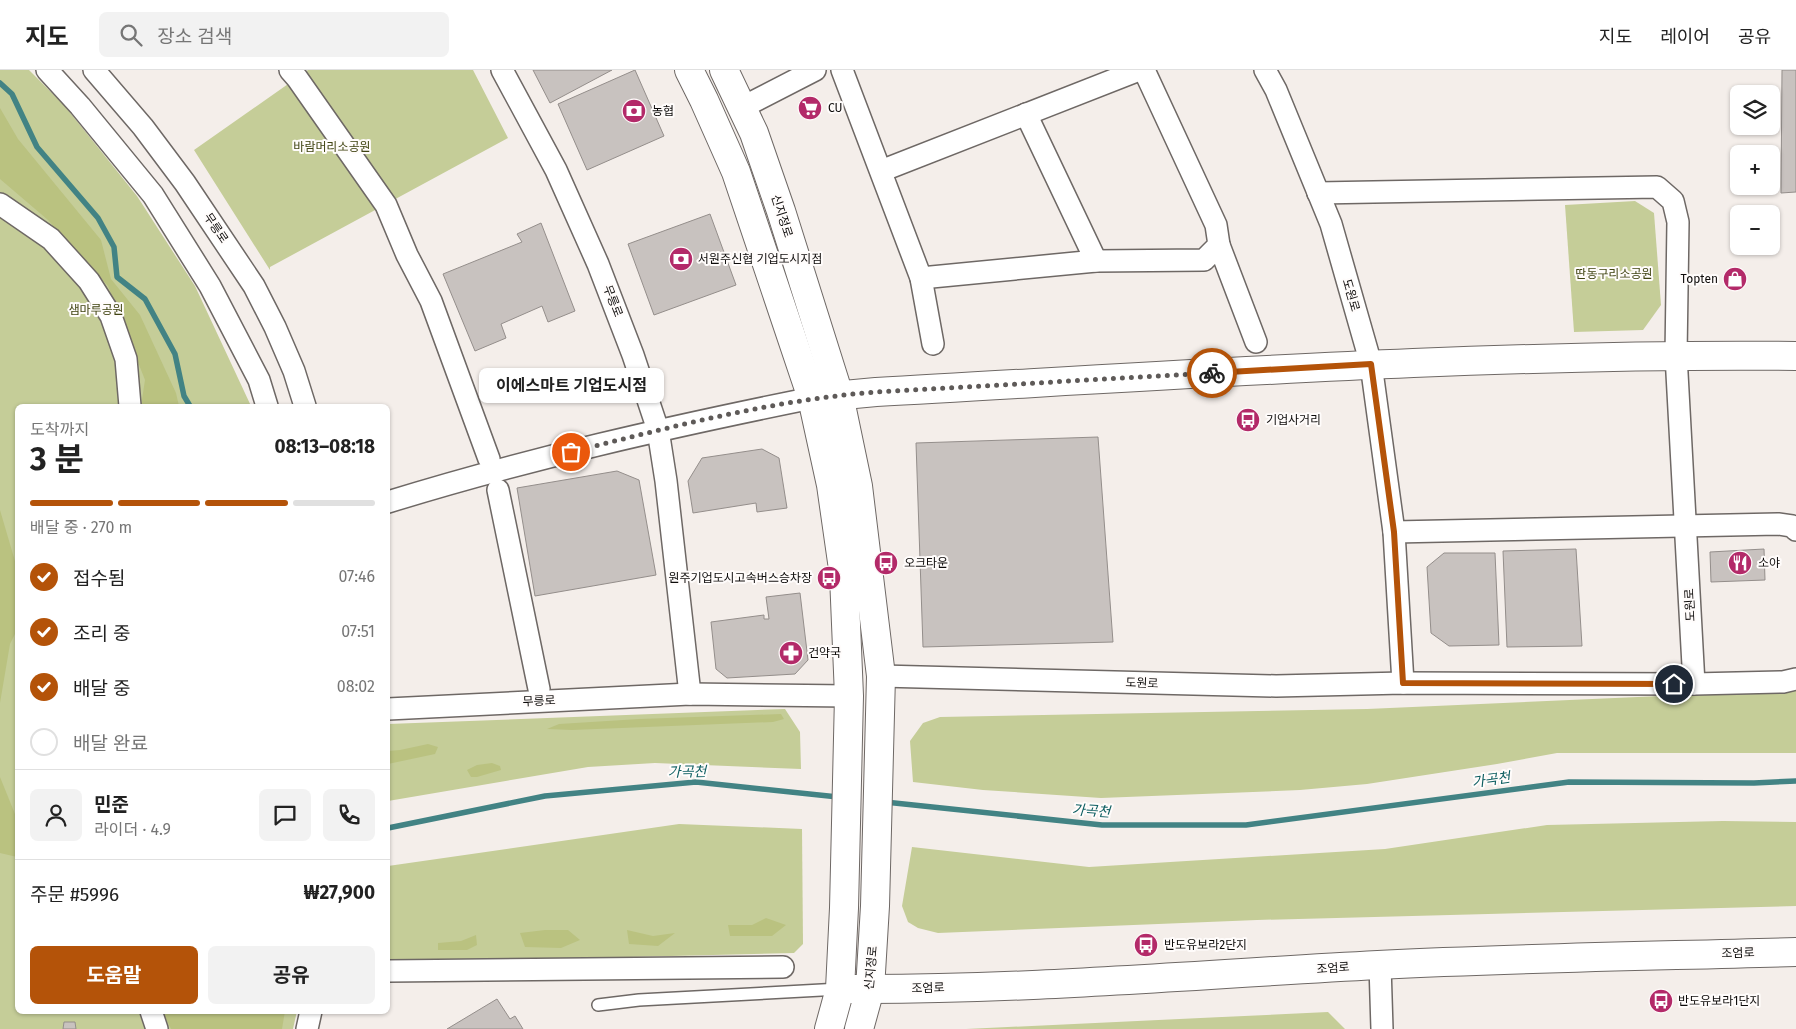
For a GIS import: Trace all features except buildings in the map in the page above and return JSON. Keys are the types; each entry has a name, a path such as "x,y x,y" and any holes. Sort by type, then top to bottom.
{"street":[{"path":"47,70 80,106 153,196 210,286 259,380 266,404"},
{"name":"무릉로","path":"94,70 143,127 186,183 254,286 276,327 294,371 304,404"},
{"path":"290,70 386,205 407,255 431,301 489,459"},
{"name":"무릉로","path":"502,70 556,170 598,264 633,355 658,430 666,481 690,694"},
{"path":"688,70 704,100 736,172 812,398 831,485 844,576 849,732 840,989 829,1029"},
{"name":"신지정로","path":"724,70 754,133 781,211 839,395 858,486 880,676 875,906 870,990 859,1029"},
{"path":"743,107 815,70"},
{"path":"842,70 920,278 933,344"},
{"path":"881,171 1139,70"},
{"path":"1144,70 1216,225 1219,245 1256,342"},
{"name":"도원로","path":"1265,70 1276,90 1331,224 1371,364 1394,532 1403,683"},
{"path":"1026,114 1096,261"},
{"name":"도원로","path":"1318,193 1657,187 1673,201 1678,222 1676,355 1694,684"},
{"path":"0,204 51,239 89,281 111,316 126,359 130,404"},
{"path":"920,278 1096,261 1204,260 1219,245"},
{"path":"390,501 426,490 658,430 812,398 839,395 1371,364 1676,355 1796,356"},
{"path":"498,490 539,690"},
{"path":"1394,532 1778,524 1792,526 1796,530"},
{"name":"도원로","path":"880,676 1276,686 1403,683 1694,684 1784,682 1796,679"},
{"name":"무릉로","path":"390,709 690,694 849,696"},
{"name":"조엄로","path":"840,989 870,990 1183,977 1380,965 1796,952"},
{"path":"1380,965 1382,1029"},
{"path":"390,971 783,967"},
{"path":"152,1014 157,1029"},
{"path":"307,1029 310,1014"}],"lane":[{"path":"598,1005 639,1000 840,989"}],"green space":[{"name":"샘마루공원","path":"0,70 29,70 64,105 137,196 195,286 250,404 15,404 15,1014 296,1014 293,1029 0,1029"},
{"name":"바람머리소공원","path":"308,70 473,70 508,138 270,267 270,270 194,150"},
{"path":"0,108 18,139 101,240 111,279 140,315 176,393 179,404 141,404 145,380 108,286 48,220 0,179"},
{"name":"딴동구리소공원","path":"1635,201 1654,213 1661,305 1643,330 1574,332 1565,205"},
{"path":"0,510 15,561 15,634 10,644 0,703"},
{"path":"1796,690 1796,753 1557,753 1367,784 1300,790 1101,798 983,790 913,782 910,741 923,723 940,717 1367,709"},
{"path":"785,709 800,732 801,769 655,763 588,767 390,801 390,724"},
{"path":"781,714 784,719 773,722 572,730 547,729 559,724"},
{"path":"428,744 438,747 435,754 390,764 390,751"},
{"path":"492,763 500,766 501,770 471,777 467,770 477,765"},
{"path":"0,777 15,814 15,857 0,853"},
{"path":"1723,821 1796,822 1796,906 1257,920 938,933 918,928 908,922 902,906 912,847 1089,867 1385,849 1547,825"},
{"path":"679,824 802,829 803,944 794,953 390,963 390,866"},
{"path":"766,918 786,925 772,936 730,936 728,925 752,925"},
{"path":"568,930 580,940 561,948 525,947 520,933"},
{"path":"627,930 653,936 675,933 658,946 629,944"},
{"path":"476,935 477,945 467,950 438,950 438,943 461,941"},
{"path":"1328,1012 1345,1029 966,1029"},
{"path":"164,1014 284,1014 282,1029 171,1029"}],"waterway":[{"path":"0,83 12,94 37,147 98,218 114,247 117,277 145,299 175,354 184,396 189,404"},
{"name":"가곡천","path":"885,802 1102,825 1246,825 1569,782 1754,783 1796,781"},
{"name":"가곡천","path":"390,828 545,796 696,782 838,797"}],"way so far":[{"path":"571,452 658,430 812,398 876,392 1212,373"}],"place":[{"name":"CU","path":"810,108"},
{"name":"농협","path":"634,111"},
{"name":"서원주신협 기업도시지점","path":"681,259"},
{"name":"Topten","path":"1735,279"},
{"name":"기업사거리","path":"1248,420"},
{"name":"이에스마트 기업도시점","path":"571,452"},
{"name":"오크타운","path":"886,563"},
{"name":"소야","path":"1740,563"},
{"name":"원주기업도시고속버스승차장","path":"829,578"},
{"name":"건약국","path":"791,653"},
{"name":"반도유보라2단지","path":"1146,945"},
{"name":"반도유보라1단지","path":"1661,1001"}],"route":[{"path":"1212,373 1371,364 1394,532 1403,683 1674,684"}]}
